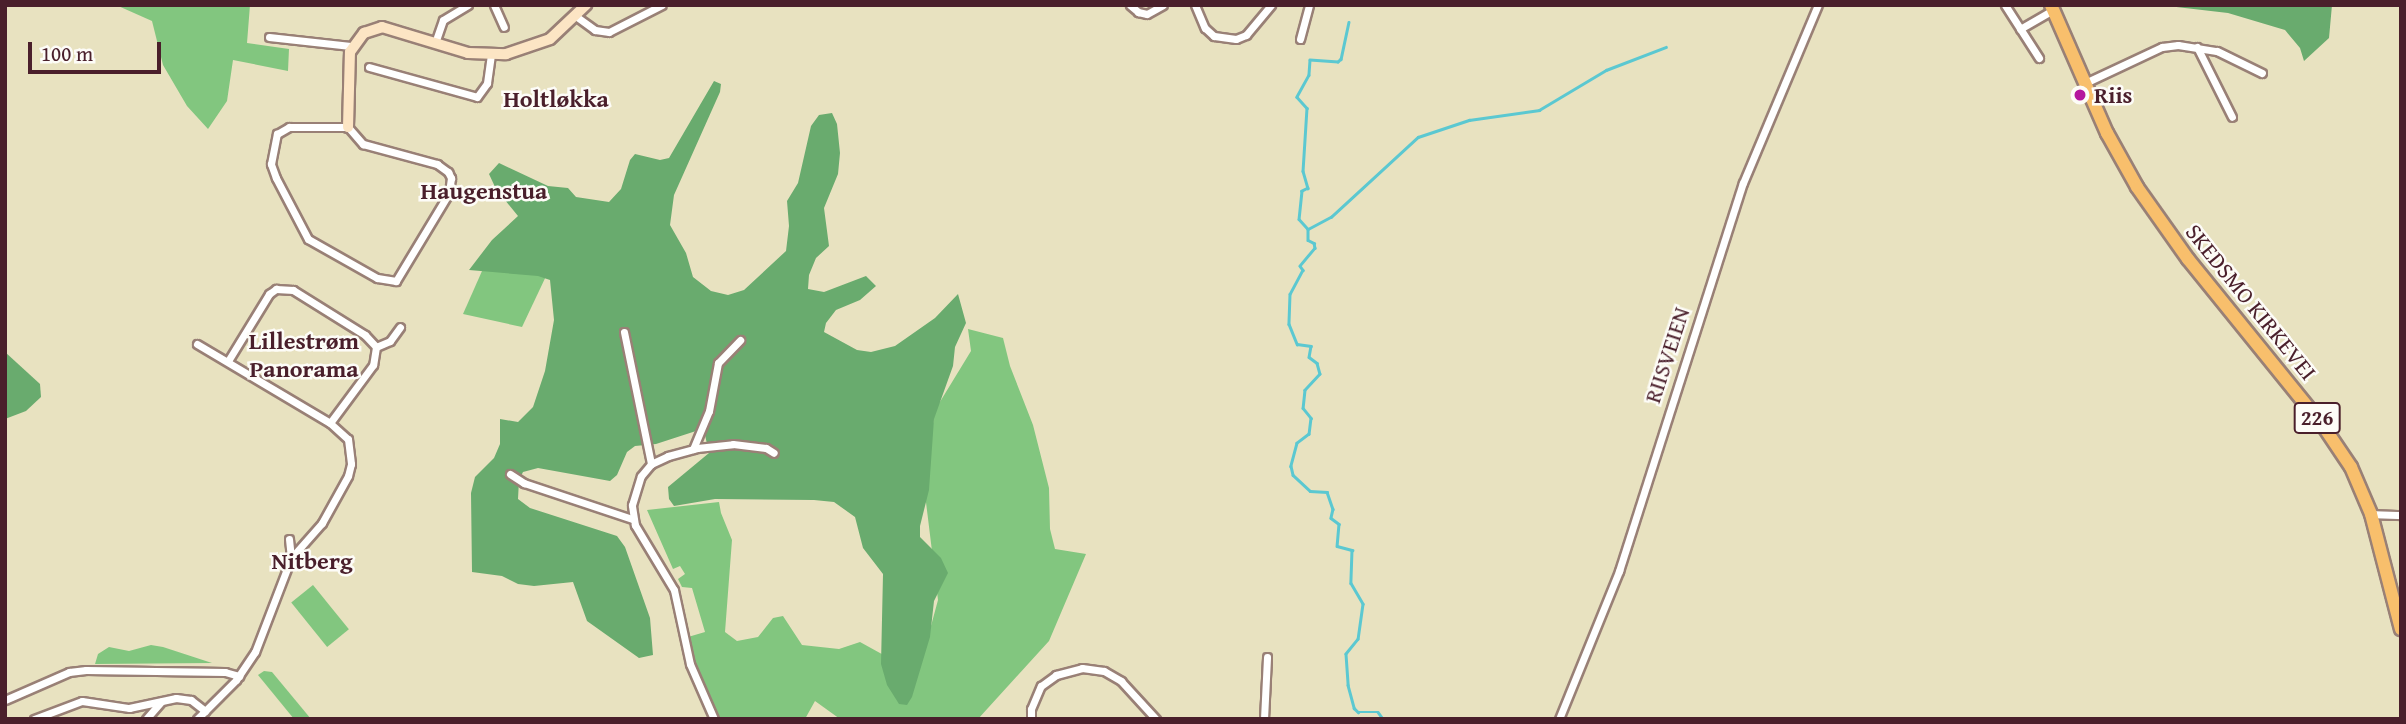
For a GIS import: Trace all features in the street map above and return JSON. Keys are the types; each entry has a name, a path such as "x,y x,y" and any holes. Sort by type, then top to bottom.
{"highway":[{"name":"SKEDSMO KIRKEVEI","path":"2052,8 2117,153 2149,206 2335,441 2357,479 2371,514 2401,629"}],"street":[{"path":"435,43 443,20 468,5"},
{"path":"494,5 504,27"},
{"path":"348,127 282,130 277,134 272,149 276,178 304,233 314,244 377,278 396,281 449,193 451,178 437,164 363,144 348,127 351,46 364,33 382,27 468,53 491,55 534,46 550,38 577,17 586,5"},
{"path":"577,17 594,30 609,32 662,5"},
{"path":"1130,5 1138,12 1147,14 1163,5"},
{"path":"1195,5 1205,28 1214,36 1236,38 1246,35 1271,5"},
{"path":"1300,38 1309,5"},
{"name":"RIISVEIEN","path":"1559,719 1619,571 1743,183 1818,5"},
{"path":"2005,5 2039,58"},
{"path":"2020,29 2052,8"},
{"path":"269,37 351,46"},
{"path":"2085,83 2162,47 2197,47 2217,51 2262,73"},
{"path":"2197,47 2232,117"},
{"path":"369,67 477,97 486,87 491,55"},
{"path":"228,361 270,294 284,288 293,290 365,335 376,347"},
{"path":"376,347 390,341 400,327"},
{"path":"624,332 651,464"},
{"path":"693,449 709,411 718,363 740,340"},
{"path":"197,344 330,423 348,439 351,464 322,523 291,558 259,643 239,676 197,719"},
{"path":"330,423 373,365 376,347"},
{"path":"714,719 690,664 669,578 630,512 637,485 651,464 693,449 733,444 766,448 774,453"},
{"path":"510,474 524,483 632,519"},
{"path":"2371,514 2401,515"},
{"path":"289,539 291,558"},
{"path":"1264,719 1267,657"},
{"path":"1031,719 1031,709 1041,686 1056,675 1084,668 1104,671 1121,681 1156,719"},
{"path":"5,700 69,672 86,670 225,672 239,676"},
{"path":"34,719 82,701 129,708 191,700 205,711"},
{"path":"146,719 161,702"}],"green space":[{"path":"116,5 250,5 247,43 289,49 288,71 233,60 227,101 208,129 187,106 163,65 152,21"},
{"path":"2159,5 2332,5 2329,38 2304,61 2300,48 2285,30 2228,13"},
{"path":"714,81 721,84 720,92 674,195 670,225 686,253 693,277 711,291 728,295 744,290 786,251 789,226 787,201 798,183 811,126 819,115 832,113 837,124 840,153 838,174 824,208 829,246 816,258 809,275 808,289 824,292 866,276 876,286 860,300 836,310 826,323 824,332 857,350 871,352 895,346 935,318 958,294 966,323 955,347 953,366 934,419 929,490 920,526 920,537 941,558 948,573 934,601 930,637 912,697 907,705 899,704 887,685 881,664 883,574 863,548 855,517 834,502 814,500 715,499 674,506 669,499 668,487 709,453 705,435 696,431 656,444 635,446 627,452 617,475 610,481 538,468 523,472 519,480 518,499 530,508 617,536 625,547 650,618 653,655 639,658 587,621 573,582 534,586 518,584 502,576 472,572 471,493 475,477 494,458 500,444 500,419 518,422 533,407 545,371 554,320 550,280 538,276 469,270 492,240 518,216 496,189 489,174 499,163 548,186 568,188 576,197 609,202 621,189 630,160 635,154 660,160 669,158"},
{"path":"486,262 548,272 522,327 463,314"},
{"path":"968,329 1003,338 1010,366 1033,425 1049,488 1050,529 1055,549 1086,554 1049,641 978,719 840,719 815,701 805,719 719,719 701,683 688,637 705,632 692,588 682,587 678,579 685,574 680,566 673,569 647,510 719,502 732,540 725,632 737,641 758,637 773,618 783,616 802,645 839,649 860,642 918,674 938,600 924,486 935,410 971,351"},
{"path":"5,352 40,384 41,397 26,411 5,419"},
{"path":"313,585 349,629 327,647 291,603"},
{"path":"151,645 212,663 95,664 98,654 109,647 129,651"},
{"path":"264,671 272,672 311,719 294,719 258,675"}],"waterway":[{"path":"1349,22 1341,59 1338,62 1310,60 1309,75 1297,97 1307,108 1303,171 1308,188 1302,191 1299,219 1308,229 1308,240 1314,243 1315,248 1300,266 1303,270 1290,294 1289,324 1297,344 1311,346 1309,357 1317,363 1320,374 1305,390 1303,408 1311,418 1309,434 1297,443 1291,466 1293,475 1310,491 1327,492 1333,509 1331,518 1339,524 1337,546 1352,550 1351,583 1363,604 1358,639 1346,654 1348,685 1354,708 1358,712 1378,712 1383,719"},
{"path":"1308,229 1331,217 1418,137 1469,120 1539,110 1606,70 1666,47"}],"place":[{"name":"Riis","path":"2080,95"}],"district":[{"name":"Holtløkka","path":"556,99"},
{"name":"Haugenstua","path":"484,191"},
{"name":"Lillestrøm Panorama","path":"304,355"},
{"name":"Nitberg","path":"312,561"}]}
